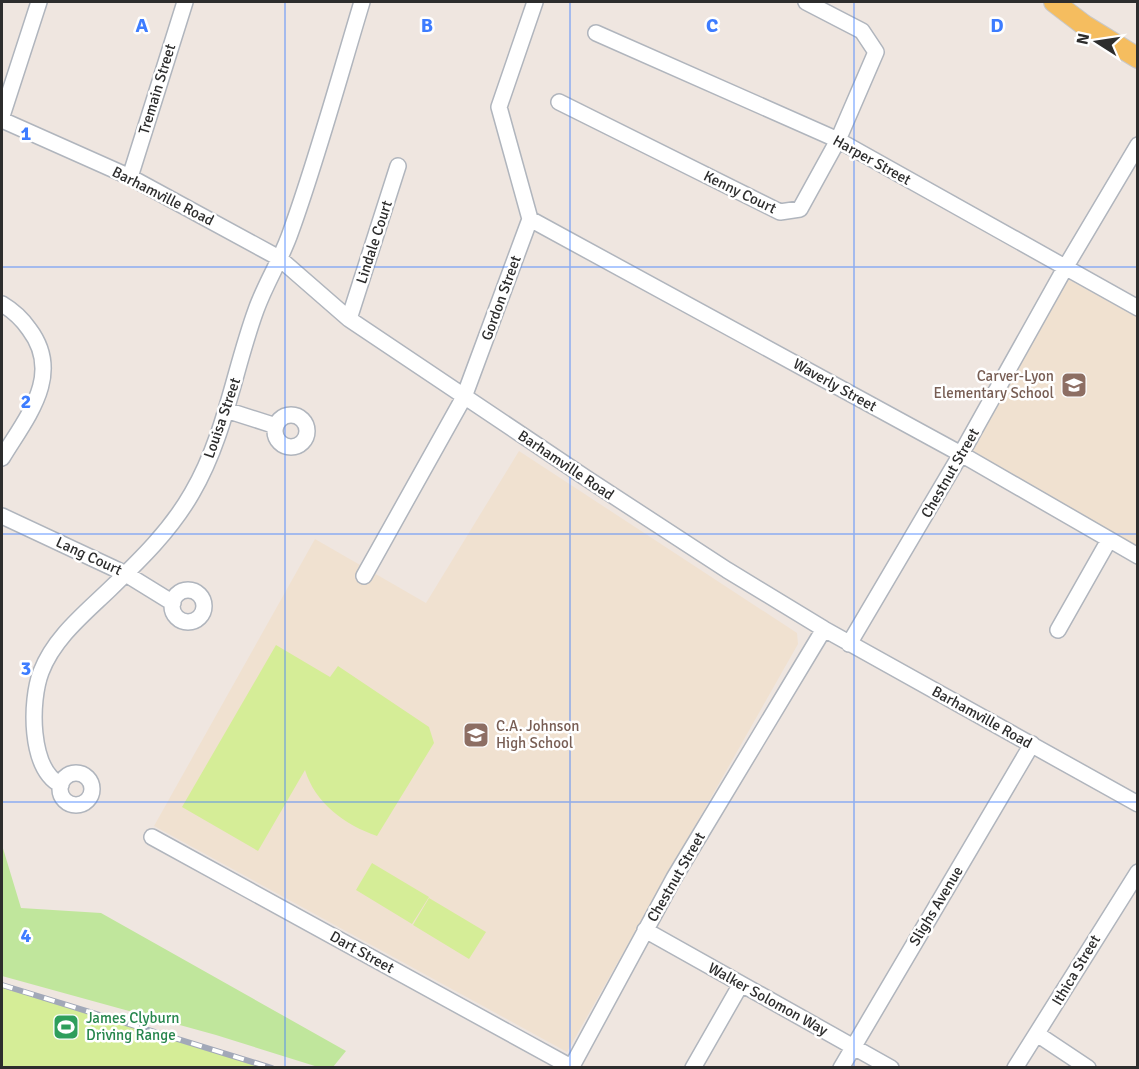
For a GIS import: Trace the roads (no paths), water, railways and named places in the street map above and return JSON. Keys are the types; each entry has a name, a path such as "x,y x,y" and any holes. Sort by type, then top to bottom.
{"main road":[{"path":"1054,2 1084,25 1137,58"}],"street":[{"path":"2,118 39,2"},
{"name":"Tremain Street","path":"129,177 185,2"},
{"name":"Louisa Street","path":"61,785 55,782 46,770 34,736 34,702 41,672 55,644 126,574 173,522 192,492 211,453 256,310 290,234 315,161 362,2"},
{"path":"530,219 500,107 535,2"},
{"name":"Kenny Court","path":"559,102 780,212 800,209 838,140 876,52 862,31 806,2"},
{"name":"Harper Street","path":"596,33 838,140 1137,308"},
{"name":"Barhamville Road","path":"2,118 129,177 279,258 350,319 727,570 849,644 1137,804"},
{"name":"Chestnut Street","path":"849,644 961,454 1065,268 1137,146"},
{"name":"Lindale Court","path":"350,319 398,166"},
{"name":"Gordon Street","path":"364,576 464,397 530,219"},
{"name":"Waverly Street","path":"530,219 961,454 1137,556"},
{"path":"2,304 22,319 35,337 42,354 44,374 40,392 2,458"},
{"path":"226,410 276,426"},
{"name":"Lang Court","path":"2,516 126,574 172,603"},
{"path":"1058,630 1109,540"},
{"name":"Chestnut Street","path":"571,1067 697,839 824,629"},
{"name":"Slighs Avenue","path":"841,1068 1032,744"},
{"name":"Dart Street","path":"152,837 571,1067"},
{"name":"Ithica Street","path":"1015,1068 1137,872"},
{"name":"Walker Solomon Way","path":"645,930 891,1068"},
{"path":"693,1068 741,984"},
{"path":"1037,1034 1088,1068"}],"railway":[{"path":"2,985 272,1068"}],"place":[{"name":"Carver-Lyon Elementary School","path":"1074,385"},
{"name":"C.A. Johnson High School","path":"476,735"},
{"name":"James Clyburn Driving Range","path":"66,1027"}]}
